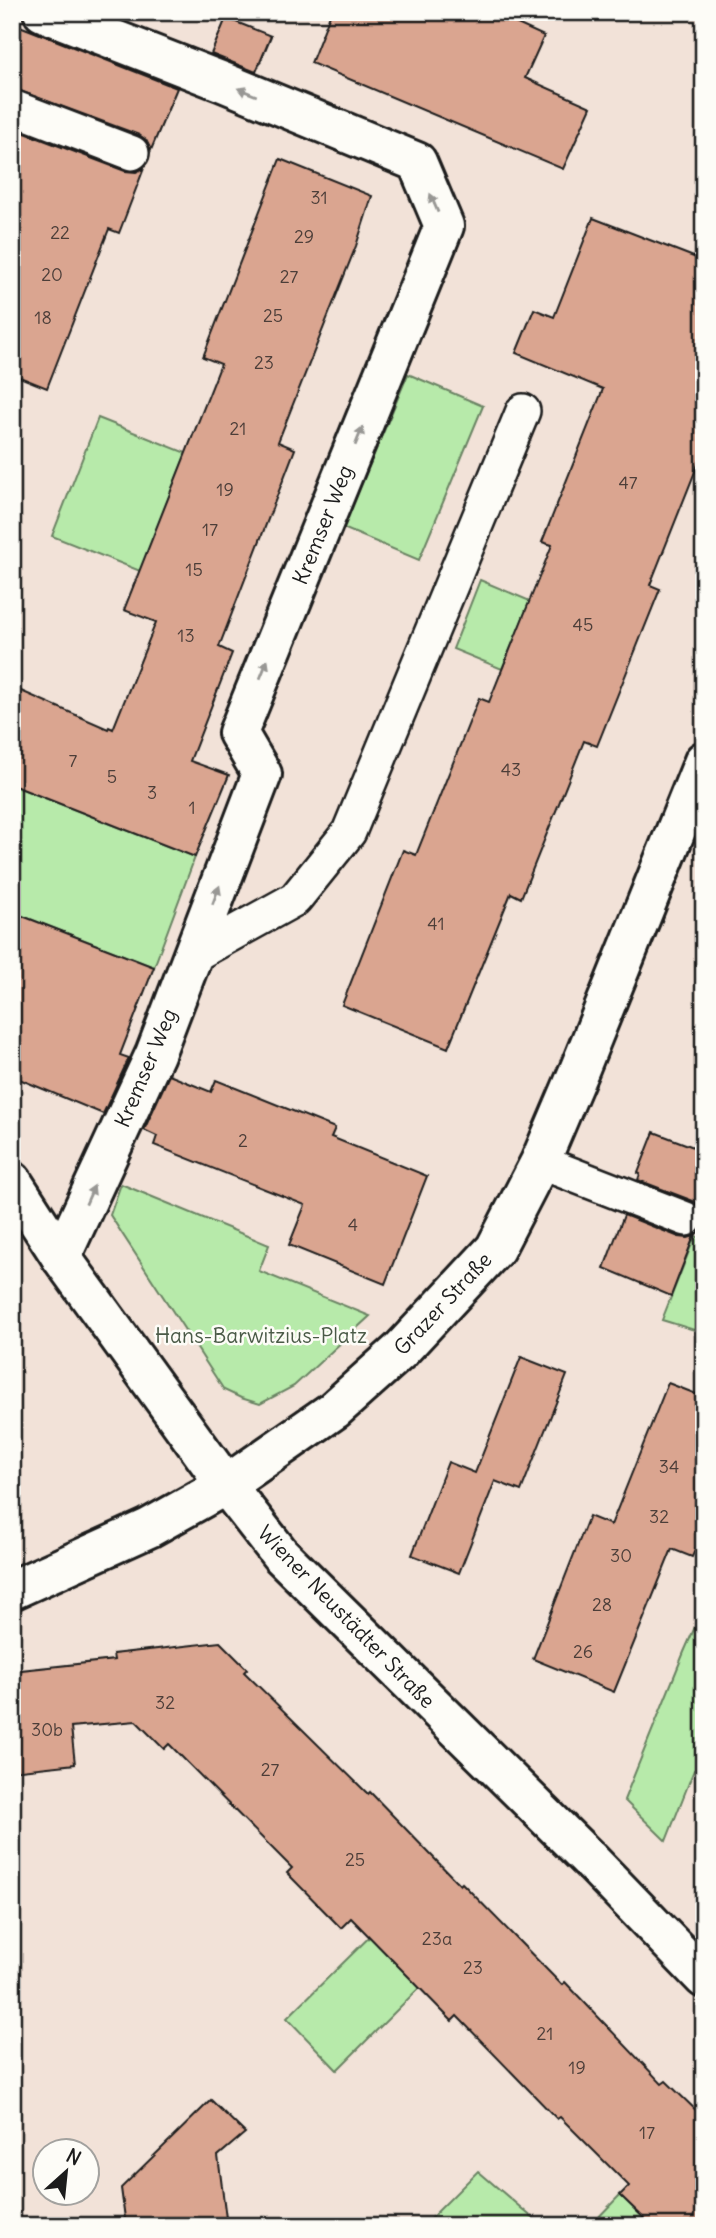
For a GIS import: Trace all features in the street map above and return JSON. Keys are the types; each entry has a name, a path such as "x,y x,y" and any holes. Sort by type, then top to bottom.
{"street":[{"name":"Kremser Weg","path":"43,12 223,82 416,162 444,226 238,733 262,774 155,1054 61,1257"},
{"name":"Grazer Straße","path":"12,1590 149,1528 226,1485 334,1410 400,1351 495,1249 540,1162 704,761"},
{"name":"Wiener Neustädter Straße","path":"12,1181 61,1257 226,1485 280,1554 589,1859 704,1978"}],"lane":[{"path":"12,107 132,153"},
{"path":"192,956 295,899 349,832 523,411"},
{"path":"540,1162 686,1219"}],"green space":[{"path":"408,374 483,406 419,560 343,528"},
{"path":"98,418 186,453 140,571 52,536"},
{"path":"480,580 530,601 502,669 453,649"},
{"path":"12,785 195,857 154,967 12,912"},
{"name":"Hans-Barwitzius-Platz","path":"121,1184 269,1245 259,1271 370,1316 294,1386 260,1404 224,1390 110,1215"},
{"path":"695,1236 704,1239 704,1333 662,1320"},
{"path":"704,1615 704,1773 694,1770 666,1841 624,1800 684,1652 698,1620"},
{"path":"403,1904 420,1987 337,2070 287,2018"},
{"path":"478,2171 542,2226 423,2226"},
{"path":"620,2195 652,2226 590,2226"}],"building":[{"path":"331,12 491,12 544,36 525,78 591,107 563,169 311,63"},
{"path":"226,18 271,36 256,72 211,54"},
{"path":"12,23 177,88 151,150 146,140 139,135 12,88"},
{"path":"12,128 125,171 136,172 144,168 119,233 109,229 47,388 12,374"},
{"path":"280,159 372,196 356,246 278,442 295,449 219,647 232,653 190,761 229,775 195,857 12,785 12,687 113,729 156,622 124,610 221,364 203,357"},
{"path":"593,218 704,261 704,449 650,585 660,589 597,746 584,741 521,898 511,893 448,1048 342,1005 403,850 416,855 479,698 489,702 552,545 542,542 603,389 516,353 534,309 554,317"},
{"path":"12,912 154,967 120,1055 129,1058 103,1114 12,1076"},
{"path":"169,1075 211,1092 216,1080 335,1128 331,1137 427,1176 385,1284 289,1245 305,1205 154,1145 157,1136 144,1130"},
{"path":"654,1132 704,1151 704,1213 693,1201 638,1180 638,1173"},
{"path":"624,1215 679,1237 694,1236 671,1296 604,1268"},
{"path":"521,1357 567,1375 521,1491 495,1481 459,1573 412,1555 448,1462 475,1473"},
{"path":"668,1383 704,1397 704,1530 692,1557 672,1549 614,1692 533,1659 589,1516 611,1525"},
{"path":"220,1642 247,1669 244,1672 368,1794 370,1792 562,1985 565,1982 662,2084 666,2081 704,2118 704,2226 652,2226 620,2195 629,2186 560,2117 557,2119 457,2016 452,2021 351,1918 341,1928 287,1873 292,1868 169,1744 164,1749 136,1721 71,1727 75,1764 12,1771 12,1671 114,1660 113,1654"},
{"path":"211,2100 245,2133 218,2156 227,2226 126,2226 121,2188"}]}
